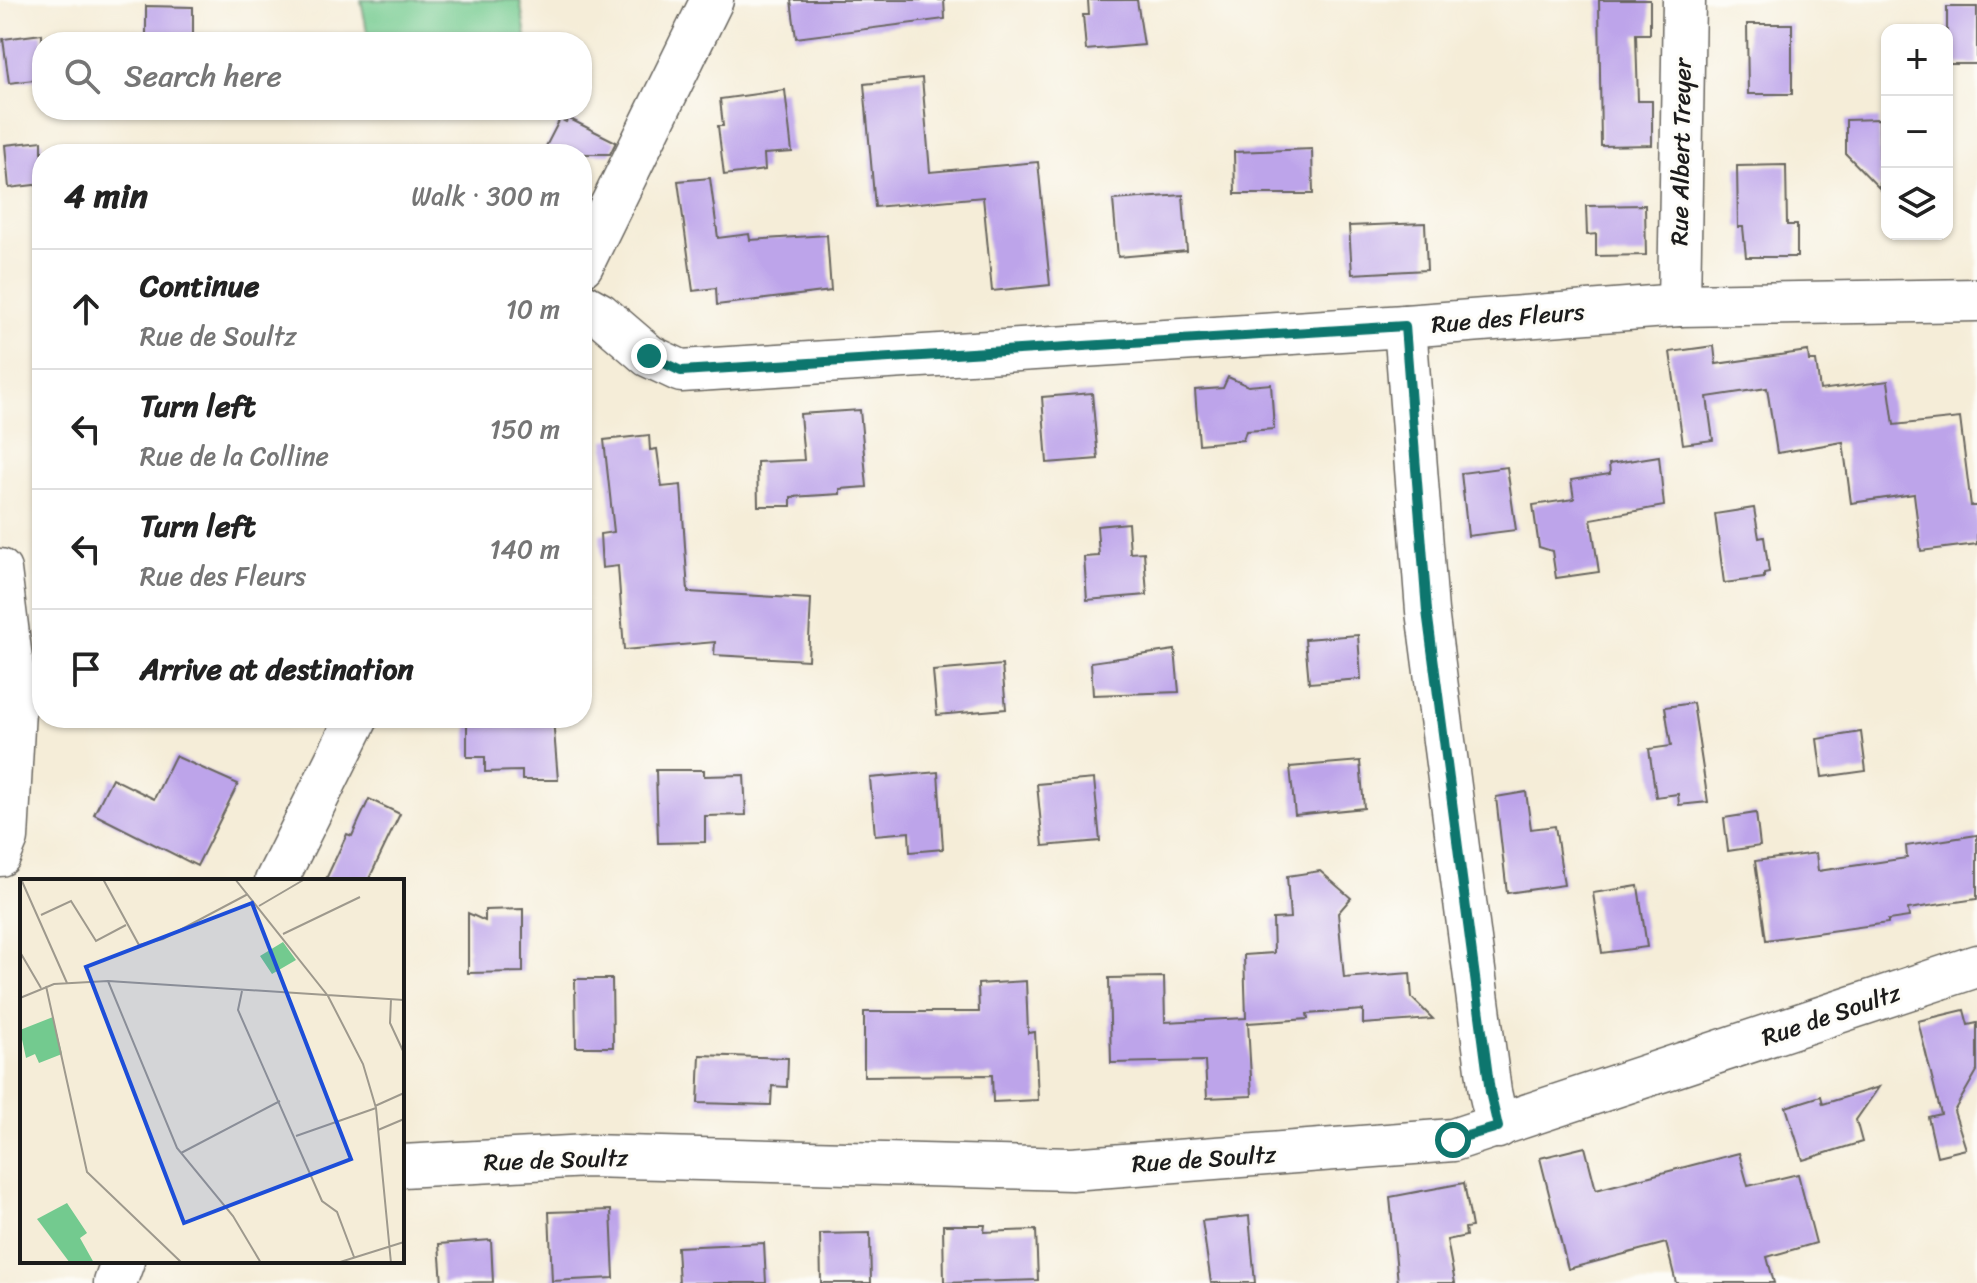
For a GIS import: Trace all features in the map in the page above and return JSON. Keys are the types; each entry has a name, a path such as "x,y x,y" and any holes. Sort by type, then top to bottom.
{"street":[{"path":"592,245 712,0"},
{"name":"Rue Albert Treyer","path":"1679,305 1684,0"},
{"name":"Rue des Fleurs","path":"592,310 649,356 681,371 1405,326 1679,305 1977,300"},
{"path":"1405,326 1427,611 1490,1092 1498,1127"},
{"path":"0,570 15,691 7,838 0,855"},
{"path":"277,879 352,728"},
{"name":"Rue de Soultz","path":"404,1166 588,1156 1071,1169 1453,1140 1977,966"},
{"path":"115,1283 122,1263"}],"green space":[{"path":"361,0 520,0 525,32 367,32"}],"building":[{"path":"791,0 944,0 945,19 796,38"},
{"path":"1088,0 1137,0 1144,45 1086,50 1083,15 1089,15"},
{"path":"1599,0 1650,0 1650,34 1636,34 1638,101 1652,101 1652,145 1601,146"},
{"path":"146,6 193,7 193,32 146,32"},
{"path":"1947,7 1977,7 1977,64 1953,64 1953,24 1947,24"},
{"path":"1747,24 1792,24 1792,94 1748,94"},
{"path":"32,35 32,80 9,83 3,39"},
{"path":"922,78 930,172 1038,162 1050,285 992,291 983,197 875,207 864,84"},
{"path":"785,90 792,152 764,154 765,170 724,175 718,126 723,126 720,99"},
{"path":"1879,119 1880,189 1846,154 1846,120"},
{"path":"559,120 572,120 616,142 610,154 592,154 592,144 547,144"},
{"path":"42,141 42,144 32,144 32,185 9,188 5,145"},
{"path":"1312,149 1313,194 1235,194 1234,152"},
{"path":"1786,165 1787,225 1797,225 1797,257 1746,257 1743,227 1738,227 1737,166"},
{"path":"710,178 718,238 749,234 750,240 827,235 831,291 717,305 716,288 693,291 678,181"},
{"path":"1183,195 1187,251 1118,257 1113,200"},
{"path":"1645,205 1646,255 1596,256 1596,234 1587,235 1586,206"},
{"path":"1425,223 1427,270 1352,274 1349,226"},
{"path":"1714,346 1716,364 1808,351 1809,361 1816,361 1820,390 1888,381 1894,425 1960,418 1971,506 1977,506 1977,544 1921,551 1914,494 1851,503 1843,442 1777,453 1767,388 1707,397 1713,440 1683,444 1670,352"},
{"path":"1228,377 1248,386 1271,384 1274,429 1246,431 1243,440 1199,444 1195,390 1223,388"},
{"path":"1092,393 1098,459 1047,463 1042,397"},
{"path":"860,410 867,487 840,489 840,494 791,497 791,506 758,506 757,462 804,460 800,414"},
{"path":"649,435 650,450 657,449 662,487 681,485 688,592 811,599 808,660 714,655 715,642 624,650 618,566 602,568 600,534 614,532 604,440"},
{"path":"1659,456 1664,506 1591,519 1599,572 1556,578 1552,551 1539,547 1533,505 1574,499 1571,480 1610,474 1609,464"},
{"path":"1507,467 1516,530 1468,536 1461,473"},
{"path":"1754,508 1759,538 1764,537 1769,572 1764,573 1764,578 1724,583 1715,514"},
{"path":"1128,523 1130,553 1144,552 1147,595 1087,600 1084,557 1099,556 1097,526"},
{"path":"1358,635 1361,679 1309,683 1305,639"},
{"path":"1175,650 1179,692 1093,695 1091,662"},
{"path":"1002,665 1006,709 937,715 933,671"},
{"path":"1693,703 1708,802 1679,805 1678,794 1656,797 1649,749 1671,746 1665,707"},
{"path":"467,728 554,728 558,780 522,780 522,771 485,772 485,757 467,757"},
{"path":"1861,732 1866,771 1822,777 1817,739"},
{"path":"175,756 238,784 197,866 94,814 112,778 154,799"},
{"path":"1360,761 1364,808 1295,815 1290,767"},
{"path":"656,770 704,770 704,776 744,775 746,815 705,816 705,842 658,843"},
{"path":"938,772 943,849 910,852 909,832 875,835 870,778"},
{"path":"1094,779 1100,841 1043,846 1037,784"},
{"path":"1526,792 1531,829 1555,826 1564,885 1507,893 1496,797"},
{"path":"369,799 400,814 369,879 326,879 347,834 352,836"},
{"path":"1756,813 1760,846 1728,851 1724,818"},
{"path":"1977,835 1977,899 1908,909 1909,917 1888,920 1888,923 1766,940 1755,861 1816,853 1818,871 1907,858 1906,846"},
{"path":"1320,871 1351,898 1338,913 1344,978 1410,973 1412,998 1433,1019 1363,1024 1363,1010 1307,1014 1308,1019 1248,1023 1252,1096 1207,1098 1205,1061 1111,1063 1109,978 1164,977 1165,1022 1246,1018 1244,955 1274,953 1273,919 1290,918 1287,876"},
{"path":"1638,886 1647,947 1602,953 1593,893"},
{"path":"523,909 523,972 468,973 468,913 485,921 485,910"},
{"path":"575,979 612,979 613,1047 576,1047"},
{"path":"1026,981 1028,1033 1035,1032 1038,1100 993,1102 992,1075 864,1076 864,1012 979,1012 978,984"},
{"path":"1964,1010 1968,1025 1977,1023 1977,1071 1954,1111 1966,1149 1937,1156 1928,1117 1941,1114 1918,1021"},
{"path":"700,1055 788,1058 787,1087 772,1086 771,1105 698,1103"},
{"path":"1879,1087 1856,1120 1862,1142 1803,1160 1786,1107 1821,1096 1823,1104"},
{"path":"1585,1147 1596,1190 1739,1153 1748,1186 1798,1174 1816,1243 1767,1257 1774,1283 1676,1283 1666,1243 1568,1269 1540,1158"},
{"path":"1464,1183 1472,1227 1465,1228 1466,1236 1447,1240 1455,1283 1398,1283 1390,1197"},
{"path":"611,1210 614,1278 552,1281 549,1212"},
{"path":"1249,1216 1255,1283 1211,1283 1202,1221"},
{"path":"943,1225 985,1225 984,1232 1036,1230 1038,1280 944,1283"},
{"path":"870,1233 871,1283 821,1283 820,1234"},
{"path":"491,1240 493,1282 442,1283 439,1244"},
{"path":"764,1243 766,1283 679,1283 677,1247"}],"route":[{"path":"649,356 681,371 1405,326 1427,611 1490,1092 1498,1127 1453,1140"}]}
